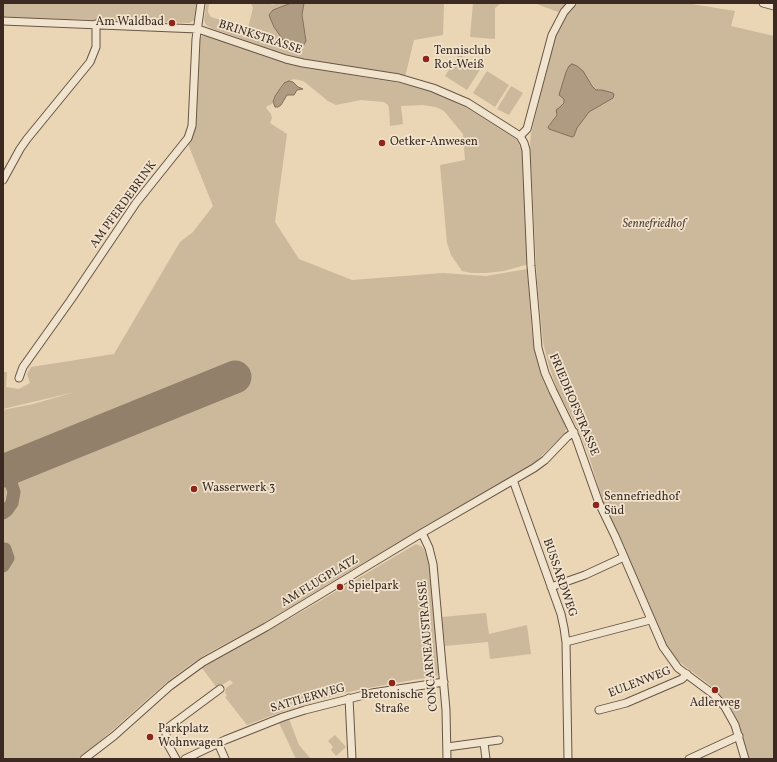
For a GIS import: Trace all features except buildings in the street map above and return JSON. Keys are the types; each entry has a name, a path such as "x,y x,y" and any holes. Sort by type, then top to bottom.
{"street":[{"path":"198,29 201,3"},
{"path":"520,136 527,129 552,35 564,12 572,3"},
{"path":"763,3 774,6"},
{"name":"BRINKSTRASSE","path":"3,21 198,29 286,59 399,78 433,88 468,103 520,136"},
{"path":"3,180 20,149 90,62 96,47 96,24"},
{"name":"AM PFERDEBRINK","path":"19,378 25,364 70,301 136,203 188,138 192,126 198,29"},
{"name":"FRIEDHOFSTRASSE","path":"520,136 526,150 531,266 538,348 546,373 553,391 574,432 599,503 615,536 650,620 667,655 678,668 713,694 725,707 734,722 745,759"},
{"name":"AM FLUGPLATZ","path":"84,759 114,736 170,686 204,662 284,617 422,533 540,464 574,432"},
{"name":"BUSSARDWEG","path":"513,480 561,614 566,642 568,759"},
{"name":"CONCARNEAUSTRASSE","path":"422,533 428,544 432,558 444,682 447,759"},
{"path":"551,587 585,575 624,557"},
{"path":"566,642 650,620"},
{"name":"EULENWEG","path":"599,710 626,703 682,679 687,674"},
{"name":"SATTLERWEG","path":"185,759 218,743 283,717 350,698 394,689 444,682"},
{"path":"176,759 166,741 166,732 170,726 220,689"},
{"path":"350,698 352,759"},
{"path":"690,759 739,736"},
{"path":"447,747 499,740"},
{"path":"218,743 225,759"},
{"path":"484,743 486,759"}],"green space":[{"path":"3,3 197,3 195,20 189,23 3,17"},
{"path":"206,3 209,3 208,12 211,17 248,28 253,8 251,3 270,3 272,5 278,3 291,3 273,10 274,27 288,47 292,49 301,47 306,35 303,27 302,15 304,3 444,3 443,35 414,40 405,77 303,59 272,50 211,28 206,25 204,20"},
{"path":"473,3 501,3 495,8 495,39 470,37"},
{"path":"534,3 567,3 558,12"},
{"name":"Sennefriedhof","path":"578,3 686,3 735,11 731,26 774,36 774,759 749,759 739,724 731,707 715,689 677,660 669,651 662,639 621,540 603,502 588,453 579,431 557,389 549,366 543,342 537,282 530,145 531,134 555,37 567,15","holes":["588,80 596,91 602,90 613,98 589,112 577,128 574,136 557,132 548,127 564,103 564,99"]},
{"path":"203,35 270,58 302,67 399,83 426,90 467,108 516,139 522,152 529,264 504,271 471,273 462,271 451,255 447,243 440,165 465,160 463,134 444,111 436,107 423,105 401,106 403,124 390,126 389,108 384,102 361,100 336,105 328,101 303,81 294,79 283,83 274,97 272,104 266,108 271,114 272,118 270,123 287,134 275,222 299,259 352,280 443,273 486,276 527,269 532,333 535,351 546,386 566,425 566,429 564,434 532,465 341,576 262,624 191,664 168,681 97,744 77,759 3,759 3,410 33,404 75,392 3,409 3,372 7,372 6,387 19,389 30,383 27,374 31,367 114,354 180,242 193,232 213,206 188,144 193,131 199,39"},
{"path":"459,54 481,68 467,90 445,76"},
{"path":"487,71 509,85 495,107 473,93"},
{"path":"511,86 523,93 509,115 497,109"},
{"path":"416,544 424,549 428,559 439,671 437,676 343,693 289,709 247,725 225,697 227,696 225,692 226,688 233,683 230,680 217,688 202,668 303,611"},
{"path":"486,613 489,634 527,625 531,654 490,659 488,642 445,646 442,617"},
{"path":"289,719 299,745 311,759 296,759 279,723"},
{"path":"335,735 346,747 336,756 331,750 333,747 328,741"}],"shaded area":[{"path":"291,3 304,3 302,15 306,41 303,46 294,49 288,47 274,27 269,15 273,10"},
{"path":"572,64 583,71 596,90 613,93 614,95 613,98 589,112 572,137 549,129 548,127 557,115 556,110 564,103 564,99 559,95 566,72"},
{"path":"289,81 303,89 297,90 294,95 287,95 281,105 275,107 273,102 275,96 284,83"}],"taxiway":[{"path":"3,474 10,480 14,492 12,503 3,513"},
{"path":"3,566 8,558 5,549"}],"runway":[{"path":"3,471 235,377"}],"place":[{"name":"Am Waldbad","path":"172,23"},
{"name":"Tennisclub Rot-Weiß","path":"426,59"},
{"name":"Oetker-Anwesen","path":"382,143"},
{"name":"Wasserwerk 3","path":"194,489"},
{"name":"Sennefriedhof Süd","path":"596,505"},
{"name":"Spielpark","path":"340,587"},
{"name":"Bretonische Straße","path":"392,683"},
{"name":"Adlerweg","path":"715,690"},
{"name":"Parkplatz Wohnwagen","path":"150,737"}]}
